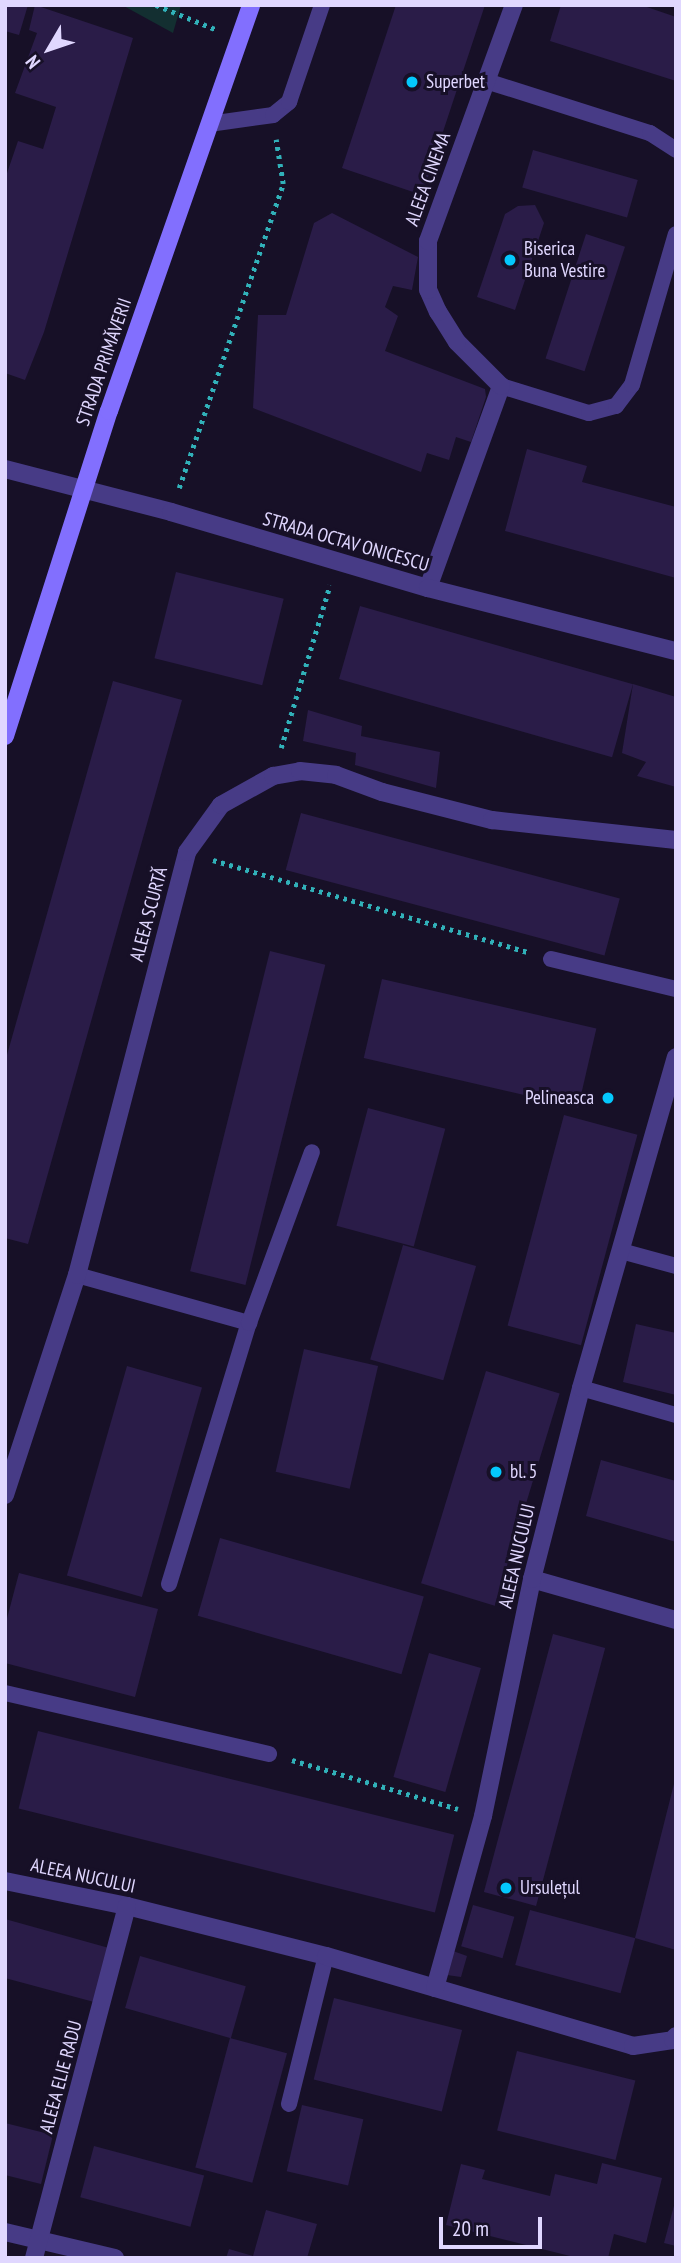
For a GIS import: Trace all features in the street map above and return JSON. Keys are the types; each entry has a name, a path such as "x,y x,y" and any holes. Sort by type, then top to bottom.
{"main road":[{"name":"STRADA PRIMĂVERII","path":"5,736 83,489 251,5"}],"street":[{"name":"ALEEA CINEMA","path":"501,386 457,342 433,301 426,269 428,242 514,5"},
{"path":"428,588 501,386"},
{"name":"STRADA OCTAV ONICESCU","path":"5,469 171,512 428,588 676,651"},
{"name":"ALEEA SCURTĂ","path":"5,1495 77,1275 187,852 221,805 272,776 300,771 336,775 382,792 492,820 676,839"},
{"name":"ALEEA NUCULUI","path":"435,1988 483,1816 532,1579 581,1388 621,1251 669,1111 676,1056"},
{"path":"532,1579 676,1620"},
{"name":"ALEEA NUCULUI","path":"5,1881 127,1906 326,1956 633,2046 674,2038"},
{"name":"ALEEA ELIE RADU","path":"36,2250 127,1906"},
{"path":"5,2232 36,2250 116,2258"}],"lane":[{"path":"209,124 272,115 289,102 322,5"},
{"path":"486,81 650,133 676,150"},
{"path":"501,386 589,413 616,406 632,386 676,234"},
{"path":"551,959 676,989"},
{"path":"169,1584 249,1323 312,1152"},
{"path":"621,1251 676,1266"},
{"path":"77,1275 249,1323"},
{"path":"581,1388 676,1416"},
{"path":"5,1693 269,1754"},
{"path":"289,2104 326,1956"}],"path":[{"path":"156,5 238,39"},
{"path":"171,512 283,184 272,115"},
{"path":"272,776 337,561"},
{"path":"187,852 551,959"},
{"path":"269,1754 483,1816"}],"green space":[{"path":"122,5 181,5 173,33"}],"building":[{"path":"5,5 28,5 19,35 5,31"},
{"path":"35,5 133,38 44,332 25,380 5,373 5,179 18,141 43,149 56,107 15,93 37,33 29,30"},
{"path":"396,5 485,5 422,195 342,168"},
{"path":"561,5 641,5 676,17 676,81 550,41"},
{"path":"533,150 638,180 627,218 522,187"},
{"name":"Biserica Buna Vestire","path":"535,205 544,223 515,310 477,297 505,214 518,206"},
{"path":"332,213 418,257 412,290 393,286 385,307 398,316 385,351 485,389 486,397 471,442 456,437 449,460 427,453 421,472 253,408 258,315 286,315 314,223"},
{"path":"586,234 625,247 585,371 546,359"},
{"path":"527,449 587,466 582,482 676,507 676,578 505,531"},
{"path":"176,572 284,599 262,685 154,658"},
{"path":"360,606 633,684 612,757 339,679"},
{"path":"113,681 182,700 28,1244 5,1238 5,1062"},
{"path":"633,684 676,697 676,787 637,776 646,762 622,753"},
{"path":"308,710 362,726 361,736 440,752 436,788 355,765 356,753 303,741"},
{"path":"301,813 620,898 604,955 286,870"},
{"path":"270,951 325,965 245,1285 190,1271"},
{"path":"382,979 596,1028 578,1107 364,1058"},
{"path":"368,1108 445,1129 414,1247 336,1226"},
{"path":"564,1115 637,1135 581,1345 508,1326"},
{"path":"403,1245 476,1266 443,1380 370,1359"},
{"path":"636,1324 676,1333 676,1395 623,1382"},
{"path":"304,1349 378,1366 350,1489 276,1472"},
{"path":"127,1366 202,1387 142,1597 67,1576"},
{"name":"bl. 5","path":"486,1371 560,1394 495,1606 421,1583"},
{"path":"601,1460 676,1481 676,1542 586,1516"},
{"path":"220,1538 424,1596 401,1674 198,1616"},
{"path":"19,1573 158,1609 135,1697 5,1663 5,1626"},
{"path":"553,1634 605,1648 536,1906 484,1892"},
{"path":"429,1653 481,1668 445,1792 393,1777"},
{"path":"38,1731 454,1835 435,1912 19,1809"},
{"path":"676,1780 676,1950 635,1938"},
{"path":"473,1905 514,1917 502,1958 461,1946"},
{"path":"530,1910 635,1938 621,1993 515,1965"},
{"path":"5,1919 109,1948 94,2002 5,1978"},
{"path":"453,1951 467,1956 461,1977 447,1975"},
{"path":"140,1956 246,1986 231,2038 125,2008"},
{"path":"334,1998 462,2030 442,2111 314,2080"},
{"path":"230,2038 287,2053 252,2183 195,2167"},
{"path":"517,2051 635,2081 616,2160 497,2131"},
{"path":"302,2105 363,2119 348,2185 287,2171"},
{"path":"5,2123 53,2135 41,2184 5,2175"},
{"path":"94,2146 204,2176 190,2227 80,2197"},
{"path":"602,2163 662,2178 646,2243 614,2234 608,2258 578,2258 446,2225 461,2164 485,2170 482,2179 550,2196 555,2174 597,2184"},
{"path":"676,2202 676,2246 664,2243"},
{"path":"266,2210 317,2224 307,2258 226,2258 229,2249 253,2256"}],"place":[{"name":"Superbet","path":"412,82"},
{"name":"Biserica Buna Vestire","path":"510,260"},
{"name":"Pelineasca","path":"608,1098"},
{"name":"bl. 5","path":"496,1472"},
{"name":"Ursulețul","path":"506,1888"}]}
